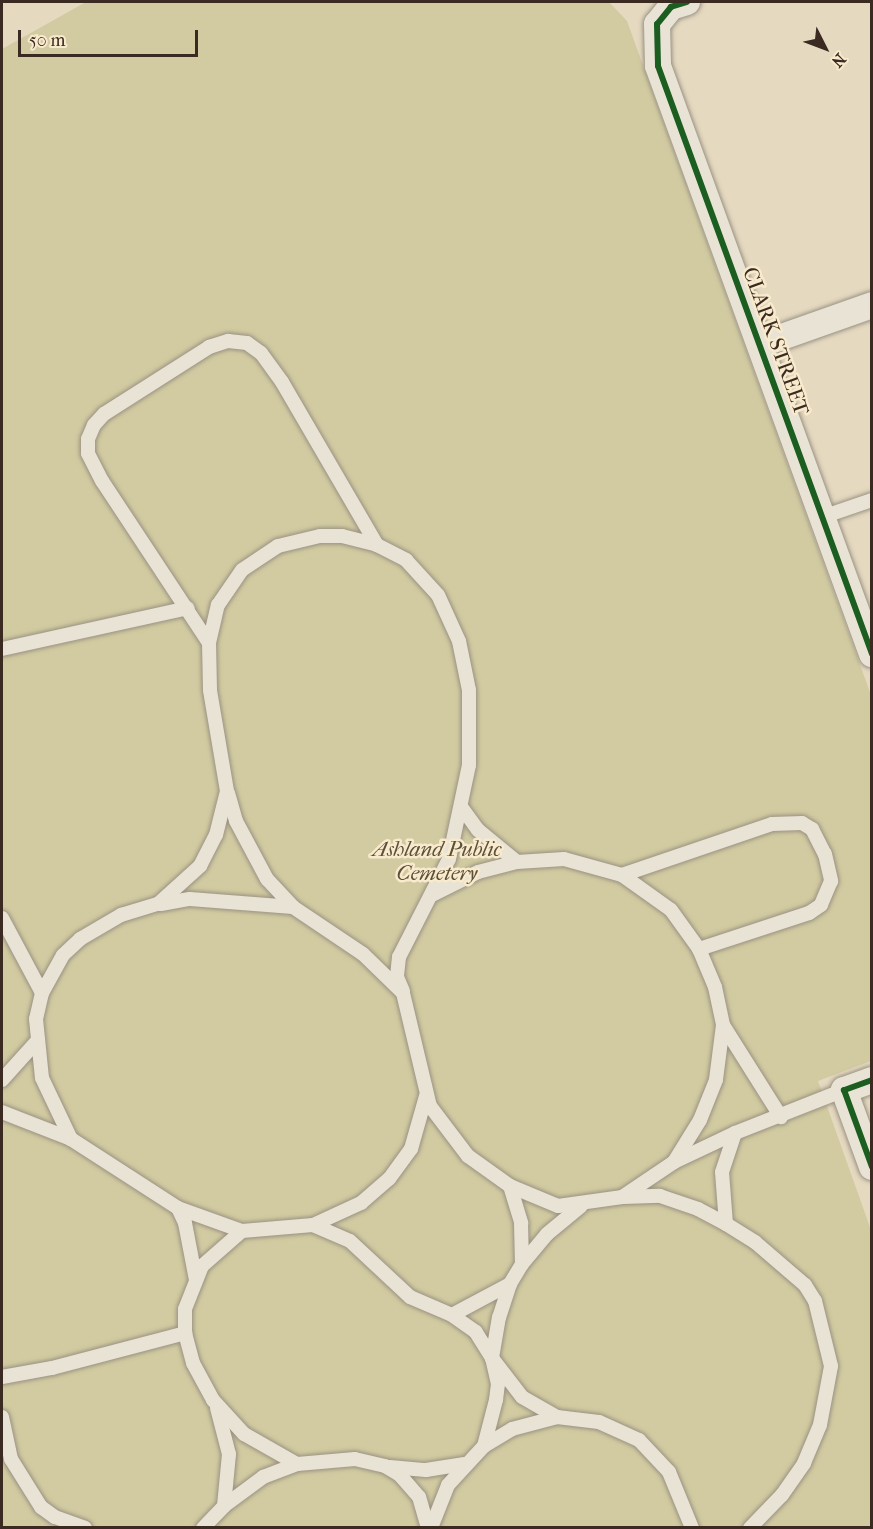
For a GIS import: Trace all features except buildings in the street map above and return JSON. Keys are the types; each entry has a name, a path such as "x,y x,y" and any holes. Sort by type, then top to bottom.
{"street":[{"name":"CLARK STREET","path":"687,2 662,15 658,38 658,66 762,344 872,654"},
{"path":"762,344 872,305"},
{"path":"872,1080 844,1090 872,1167"}],"lane":[{"path":"208,643 188,608 102,481 88,453 88,438 104,414 209,347 228,341 247,343 261,353 377,544"},
{"path":"822,517 872,500"},
{"path":"403,993 363,954 293,907 254,861 227,791 210,690 208,643 218,605 242,570 259,556 278,546 320,536 342,536 377,544 406,560 438,595 459,641 471,717 462,808 449,860 399,957 397,977 403,993 430,1106 468,1156 510,1186 558,1206 581,1206 622,1197 660,1196 698,1209 755,1242 805,1285 815,1302 831,1366 820,1425 804,1463 782,1495 750,1527"},
{"path":"2,649 188,608"},
{"path":"158,904 200,866 216,835 227,791"},
{"path":"462,808 478,831 517,862"},
{"path":"622,875 772,824 802,823 812,829 825,854 831,881 821,905 809,913 699,949"},
{"path":"432,895 478,872 517,862 564,859 622,875 671,910 699,949 715,987 723,1026 716,1080 700,1120 674,1162"},
{"path":"71,1139 42,1078 36,1019 42,993 63,956 80,939 122,915 158,904 190,899 293,907"},
{"path":"2,918 42,993"},
{"path":"723,1026 780,1117"},
{"path":"2,1080 38,1040"},
{"path":"2,1112 71,1139 178,1208 242,1231 312,1225 361,1203 389,1179 411,1149 427,1088"},
{"path":"622,1197 674,1162 735,1132 780,1117 844,1090"},
{"path":"726,1224 722,1172 735,1132"},
{"path":"510,1186 520,1223 522,1264"},
{"path":"484,1446 498,1384 492,1358 510,1284 522,1264 547,1234 581,1206"},
{"path":"178,1208 185,1223 196,1280"},
{"path":"312,1225 350,1241 410,1297 452,1315 476,1332 492,1358 522,1396 557,1417"},
{"path":"224,1506 229,1454 223,1422 193,1363 185,1332 185,1309 196,1280 211,1256 242,1231"},
{"path":"452,1315 510,1284"},
{"path":"2,1377 52,1368 185,1332"},
{"path":"213,1400 244,1434 297,1464"},
{"path":"2,1417 11,1459 41,1507 55,1517 85,1527"},
{"path":"430,1527 448,1485 484,1446 512,1428 557,1417 598,1422 639,1440 669,1472 692,1527"},
{"path":"203,1527 224,1506 263,1477 297,1464 355,1459 385,1466 426,1470 465,1464"},
{"path":"385,1466 400,1475 419,1497 430,1527"}],"green space":[{"name":"Ashland Public Cemetery","path":"86,2 609,2 627,21 871,695 871,1061 818,1081 871,1230 871,1527 2,1527 2,49"}],"cycle path":[{"path":"687,2 671,7 657,24 658,66 872,654"},
{"path":"872,1080 844,1090 872,1167"}]}
